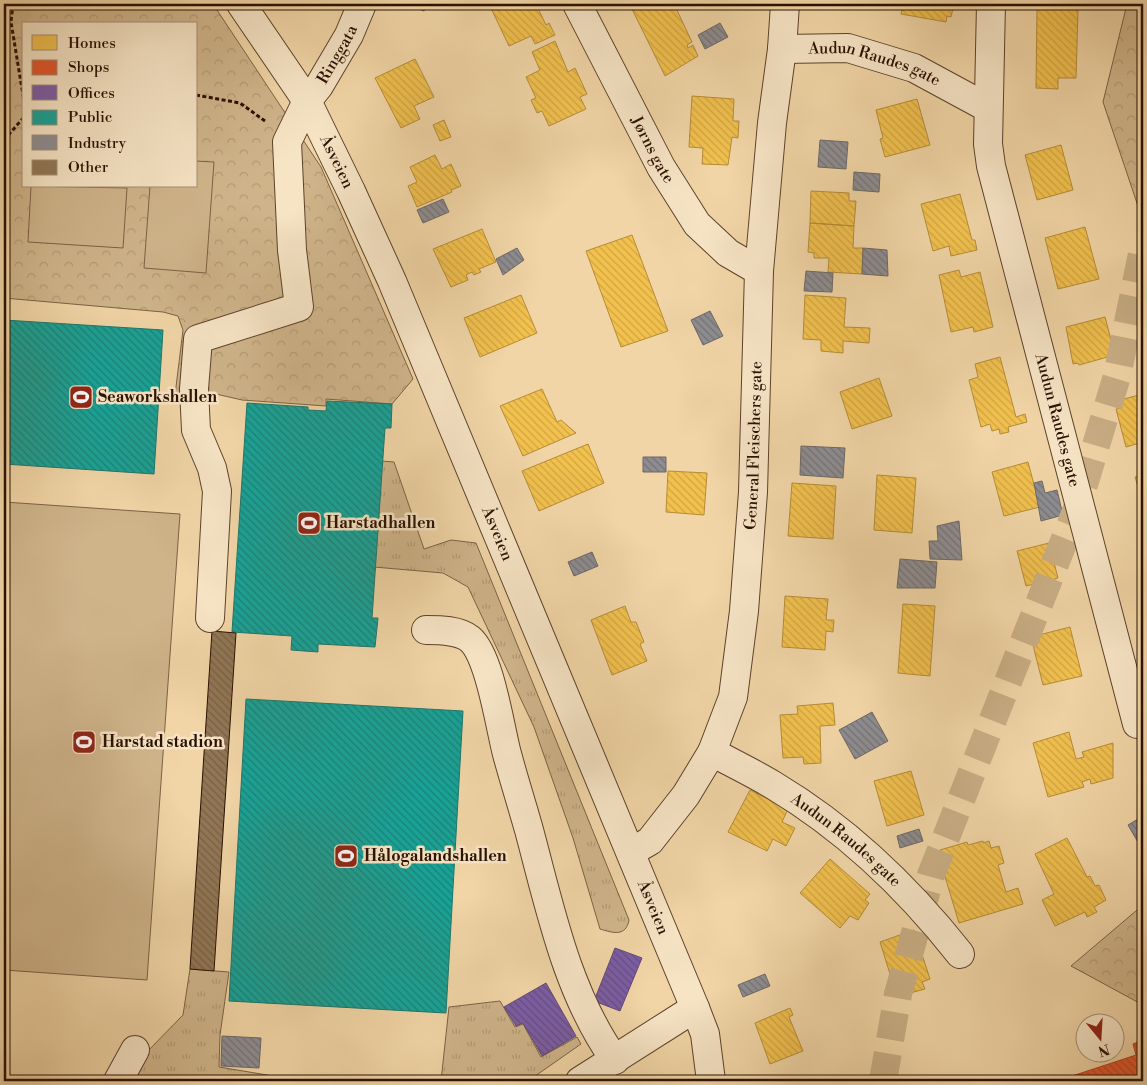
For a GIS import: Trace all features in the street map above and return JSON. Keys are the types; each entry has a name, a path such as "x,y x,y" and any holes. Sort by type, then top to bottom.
{"street":[{"name":"Åsveien","path":"241,4 307,101 392,281 695,1008 704,1034 711,1081"},
{"name":"Ringgata","path":"287,142 307,101 319,86 350,35 362,4"},
{"name":"Jørns gate","path":"577,4 661,167 697,224 728,253 759,271"},
{"name":"General Fleischers gate","path":"631,852 650,841 686,795 712,752 733,697 744,611 753,492 759,271 785,4"},
{"name":"Audun Raudes gate","path":"991,4 988,108 991,166 1140,724"},
{"name":"Audun Raudes gate","path":"782,49 848,48 914,68 988,108"},
{"path":"210,618 217,491 212,468 196,430 194,389 198,339 299,307 292,250 287,142"},
{"path":"426,630 455,633 470,640 482,659 494,693 507,753 565,956 582,1005 601,1041 614,1060"},
{"name":"Audun Raudes gate","path":"712,752 773,785 831,826 890,875 923,909 960,954"},
{"path":"580,1081 695,1008"},
{"path":"118,1081 135,1050"}],"path":[{"path":"13,4 11,22 22,89"},
{"path":"198,95 240,103 259,115 287,142"},
{"path":"4,140 22,120"}],"green space":[{"path":"4,4 213,4 321,167 413,379 392,404 326,399 326,406 242,400 203,391 175,395 183,330 178,316 163,312 4,298"},
{"path":"1127,4 1143,4 1143,221 1103,102"},
{"path":"198,161 214,162 206,273 144,268 150,188 198,188"},
{"path":"31,188 127,188 123,248 28,242"},
{"path":"381,461 394,462 424,549 451,540 476,543 629,920 622,931 614,932 600,929 573,838 534,727 468,587 443,573 374,567"},
{"name":"Harstad stadion","path":"4,502 180,514 147,980 4,970"},
{"path":"1143,905 1143,1005 1071,966"},
{"path":"190,969 229,972 220,1035 219,1067 303,1081 167,1079 165,1081 127,1081 144,1055 183,1015"},
{"path":"500,1001 515,1027 523,1024 541,1057 577,1037 581,1044 528,1081 441,1081 449,1007"}],"building: Homes":[{"path":"489,4 536,4 546,25 549,23 555,35 535,44 531,36 509,46"},
{"path":"637,4 674,4 692,42 687,45 688,48 693,45 698,56 665,76 631,7"},
{"path":"903,4 954,4 951,17 947,16 946,22 901,14"},
{"path":"1037,8 1078,9 1076,78 1058,78 1058,89 1036,88"},
{"path":"555,41 568,72 575,68 587,94 580,97 586,109 549,126 542,111 537,113 531,100 536,98 526,77 540,70 532,52"},
{"path":"415,59 434,97 414,106 420,119 401,128 375,78"},
{"path":"692,96 734,99 733,121 739,121 738,138 732,137 728,165 702,164 703,148 689,147"},
{"path":"917,99 930,145 885,157 880,139 883,138 876,110"},
{"path":"444,120 451,137 440,141 433,125"},
{"path":"1061,145 1073,190 1037,200 1025,155"},
{"path":"435,155 442,169 451,164 461,186 451,190 452,192 417,207 408,186 417,182 410,167"},
{"path":"811,191 849,193 849,201 856,201 854,226 810,223"},
{"path":"960,194 972,240 975,240 977,250 951,256 949,246 933,251 921,204"},
{"path":"810,223 854,226 853,248 863,248 862,274 828,272 829,258 814,258 814,253 808,252"},
{"path":"1085,227 1099,279 1058,289 1045,238"},
{"path":"482,229 496,262 479,269 481,272 474,275 472,272 466,275 468,280 451,287 433,249"},
{"path":"632,235 668,331 621,347 586,251"},
{"path":"959,270 961,277 980,272 993,327 974,332 973,327 951,332 939,275"},
{"path":"521,295 537,333 480,357 464,318"},
{"path":"805,295 846,298 844,327 870,328 869,343 843,341 843,353 821,351 821,340 803,339"},
{"path":"1105,317 1115,355 1079,365 1078,363 1073,364 1066,327"},
{"path":"1000,357 1016,417 1025,414 1027,422 1008,427 1009,432 1000,434 999,429 992,431 990,424 981,427 969,380 978,377 975,364"},
{"path":"879,378 892,416 852,429 840,392"},
{"path":"542,389 557,422 561,420 576,433 523,456 500,406"},
{"path":"1139,395 1141,402 1143,402 1143,442 1126,447 1116,409 1122,408 1120,400"},
{"path":"588,444 604,483 539,511 522,471"},
{"path":"1028,462 1040,507 1004,516 992,472"},
{"path":"668,471 707,473 704,515 666,512"},
{"path":"877,475 916,478 912,533 874,530"},
{"path":"1143,475 1143,486 1138,487 1135,477"},
{"path":"792,483 836,486 833,539 788,536"},
{"path":"1049,543 1058,578 1054,579 1057,590 1045,592 1043,582 1026,586 1017,551"},
{"path":"785,596 828,599 826,620 834,620 833,632 826,631 825,650 782,647"},
{"path":"903,604 935,606 930,676 898,673"},
{"path":"625,606 631,622 636,622 644,642 640,644 647,661 612,675 591,620"},
{"path":"1070,627 1082,676 1043,685 1031,637"},
{"path":"833,703 835,725 820,726 821,763 804,764 803,757 783,758 780,715 798,714 797,706"},
{"path":"1069,732 1076,759 1084,757 1082,752 1113,743 1113,778 1091,784 1090,779 1082,782 1084,787 1048,797 1033,743"},
{"path":"911,771 924,815 887,826 874,781"},
{"path":"750,790 788,809 782,822 795,828 786,846 773,839 767,851 728,832"},
{"path":"1067,838 1087,877 1090,876 1095,886 1099,885 1106,900 1094,907 1097,912 1087,917 1085,912 1055,926 1042,900 1054,894 1035,854"},
{"path":"983,841 983,843 989,841 991,848 999,846 1004,863 998,865 1006,892 1018,888 1023,904 959,923 943,870 932,873 928,859 939,856 941,854 940,850 967,842 968,845"},
{"path":"830,859 870,894 865,900 869,903 858,920 850,916 840,928 800,893"},
{"path":"914,930 930,979 922,982 925,989 910,993 908,986 895,990 880,942"},
{"path":"790,1008 793,1015 789,1017 803,1051 770,1064 755,1023"}],"building: Shops":[{"path":"1143,1040 1143,1081 1057,1081 1115,1062 1124,1062 1124,1059 1136,1055 1133,1044"}],"building: Offices":[{"path":"615,948 642,958 620,1011 594,1001"},
{"path":"546,983 576,1036 542,1056 523,1023 516,1026 504,1007"}],"building: Public":[{"name":"Seaworkshallen","path":"4,320 163,330 154,474 4,464"},
{"name":"Harstadhallen","path":"327,401 392,404 391,428 385,428 372,618 378,618 375,647 318,644 318,652 291,650 292,636 232,632 247,403 308,407 308,410 326,411"},
{"name":"Hålogalandshallen","path":"246,699 463,711 446,1013 229,1001"}],"building: Industry":[{"path":"406,4 427,4 424,11"},
{"path":"809,4 838,4 838,7"},
{"path":"1037,4 1086,4 1086,8 1037,8"},
{"path":"720,23 728,37 705,49 698,35"},
{"path":"820,140 848,142 846,169 818,167"},
{"path":"854,172 880,174 879,192 853,190"},
{"path":"443,199 449,212 423,223 417,210"},
{"path":"517,248 524,260 503,275 496,259"},
{"path":"863,248 887,250 888,276 862,274"},
{"path":"806,271 833,273 832,292 804,291"},
{"path":"710,311 723,336 703,345 691,320"},
{"path":"801,446 845,448 843,478 800,475"},
{"path":"643,457 666,457 666,472 643,472"},
{"path":"1042,481 1045,493 1057,490 1063,515 1041,521 1034,483"},
{"path":"959,521 962,560 930,559 929,541 938,541 937,526"},
{"path":"592,552 598,566 574,576 568,562"},
{"path":"900,559 937,562 935,588 897,588"},
{"path":"872,712 888,741 855,759 839,730"},
{"path":"1143,816 1143,851 1128,825"},
{"path":"919,829 923,841 900,848 897,836"},
{"path":"765,974 770,986 743,997 738,985"},
{"path":"222,1036 261,1038 259,1068 221,1066"}],"building: Other":[{"path":"212,631 236,633 214,971 190,969"}],"tunnel":[{"path":"4,15 27,4"},
{"path":"883,1081 898,994 931,875 1076,511 1117,376 1143,249"}],"place":[{"name":"Seaworkshallen","path":"81,397"},
{"name":"Harstadhallen","path":"309,523"},
{"name":"Harstad stadion","path":"84,742"},
{"name":"Hålogalandshallen","path":"346,856"}]}
